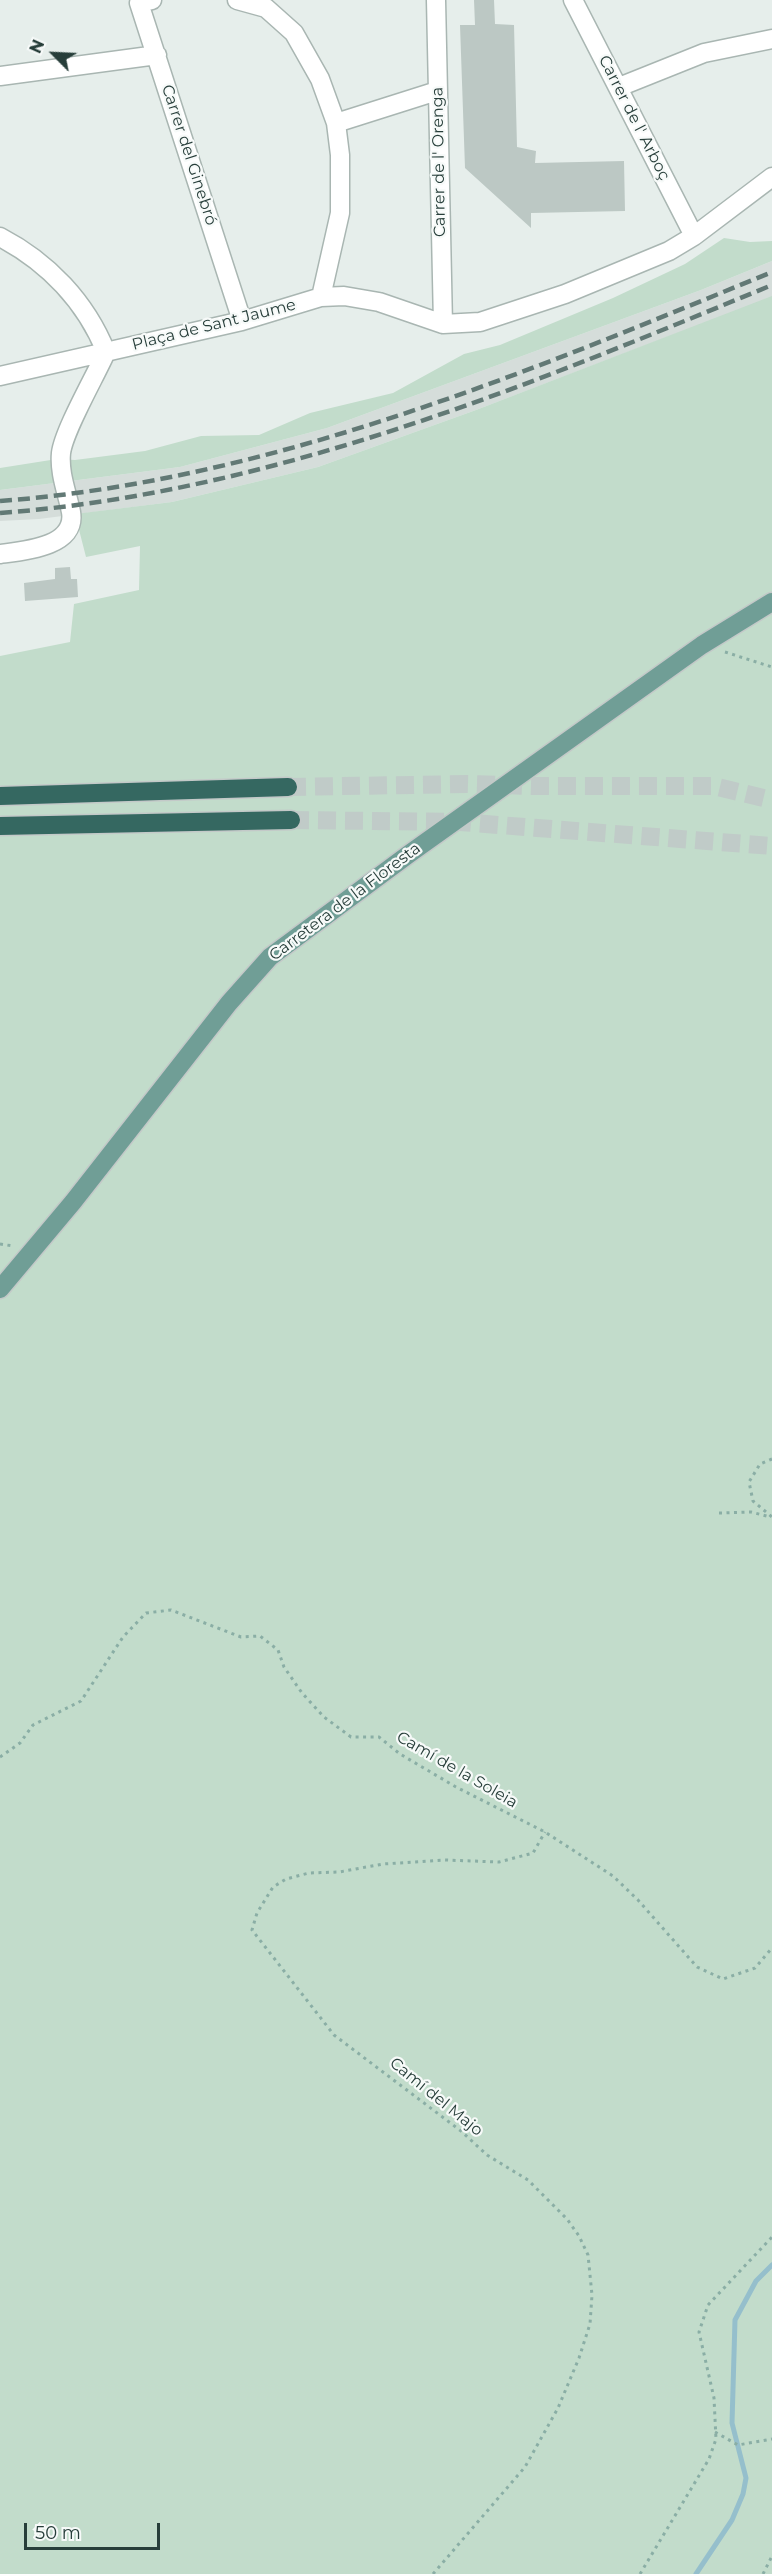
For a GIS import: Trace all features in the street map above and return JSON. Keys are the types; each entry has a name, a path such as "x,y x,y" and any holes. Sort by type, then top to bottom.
{"highway":[{"path":"0,796 288,787"},
{"path":"0,826 291,820"}],"main road":[{"name":"Carretera de la Floresta","path":"0,1289 74,1202 209,1027 270,957 409,854 702,645 772,602"}],"street":[{"name":"Carrer del Ginebró","path":"152,0 139,3 242,321"},
{"path":"237,0 266,8 294,33 320,79 336,123 340,155 340,213 321,297"},
{"name":"Carrer de l' Orenga","path":"436,0 443,324"},
{"name":"Carrer de l' Arboç","path":"573,0 694,236"},
{"path":"619,87 704,53 772,39"},
{"path":"0,76 157,56"},
{"path":"336,123 437,91"},
{"path":"443,324 480,322 565,294 669,251 694,236 772,177"},
{"path":"0,237 48,268 95,324 106,352 62,450 61,470 71,515 68,528 56,541 42,548 0,554"},
{"name":"Plaça de Sant Jaume","path":"0,376 242,321 321,297 344,296 379,303 443,324"}],"path":[{"path":"702,645 772,667"},
{"path":"772,1459 760,1464 749,1482 753,1501 772,1517"},
{"path":"719,1513 751,1512 772,1517"},
{"name":"Camí de la Soleia","path":"0,1757 20,1743 33,1725 81,1701 123,1637 146,1613 171,1610 241,1637 260,1636 278,1650 284,1666 302,1693 324,1717 351,1737 379,1737 400,1754 456,1787 545,1832 612,1876 638,1900 697,1967 723,1979 755,1968 772,1948"},
{"name":"Camí del Majo","path":"433,2574 525,2467 558,2408 590,2324 592,2295 588,2256 579,2236 567,2219 528,2180 488,2155 376,2065 334,2035 252,1930 257,1913 273,1887 286,1879 309,1873 339,1872 383,1864 445,1860 499,1862 532,1853 545,1832"},
{"path":"640,2574 709,2459 716,2432 714,2398 699,2332 708,2305 772,2237"},
{"path":"716,2432 738,2445 772,2439"},
{"path":"763,2574 772,2556"}],"shaded area":[{"path":"772,261 772,297 476,410 318,467 172,502 39,519 0,521 0,490 180,467 327,428 701,290"}],"green space":[{"path":"724,238 750,242 772,241 772,261 701,290 327,428 180,467 0,490 0,468 57,459 75,460 145,451 201,436 259,435 310,413 393,393 464,354 500,345 613,298 685,264"},
{"path":"772,296 772,2574 0,2574 0,656 70,642 74,604 139,590 140,546 86,557 75,514 172,502 318,467 476,410"}],"building":[{"path":"474,0 494,0 495,24 514,25 517,147 536,151 535,163 624,161 625,211 531,213 531,228 465,168 460,25 475,25"},
{"path":"70,567 71,579 77,579 78,597 25,601 24,583 55,579 55,568"}],"waterway":[{"path":"696,2574 732,2520 743,2494 746,2478 732,2423 735,2320 756,2281 772,2265"}],"tunnel":[{"path":"288,787 467,784 713,786 772,800"},
{"path":"291,820 460,822 772,846"}],"railway":[{"path":"0,501 100,490 199,471 297,446 394,417 490,384 772,272"},
{"path":"0,513 101,502 200,483 298,459 395,430 490,397 772,285"}]}
